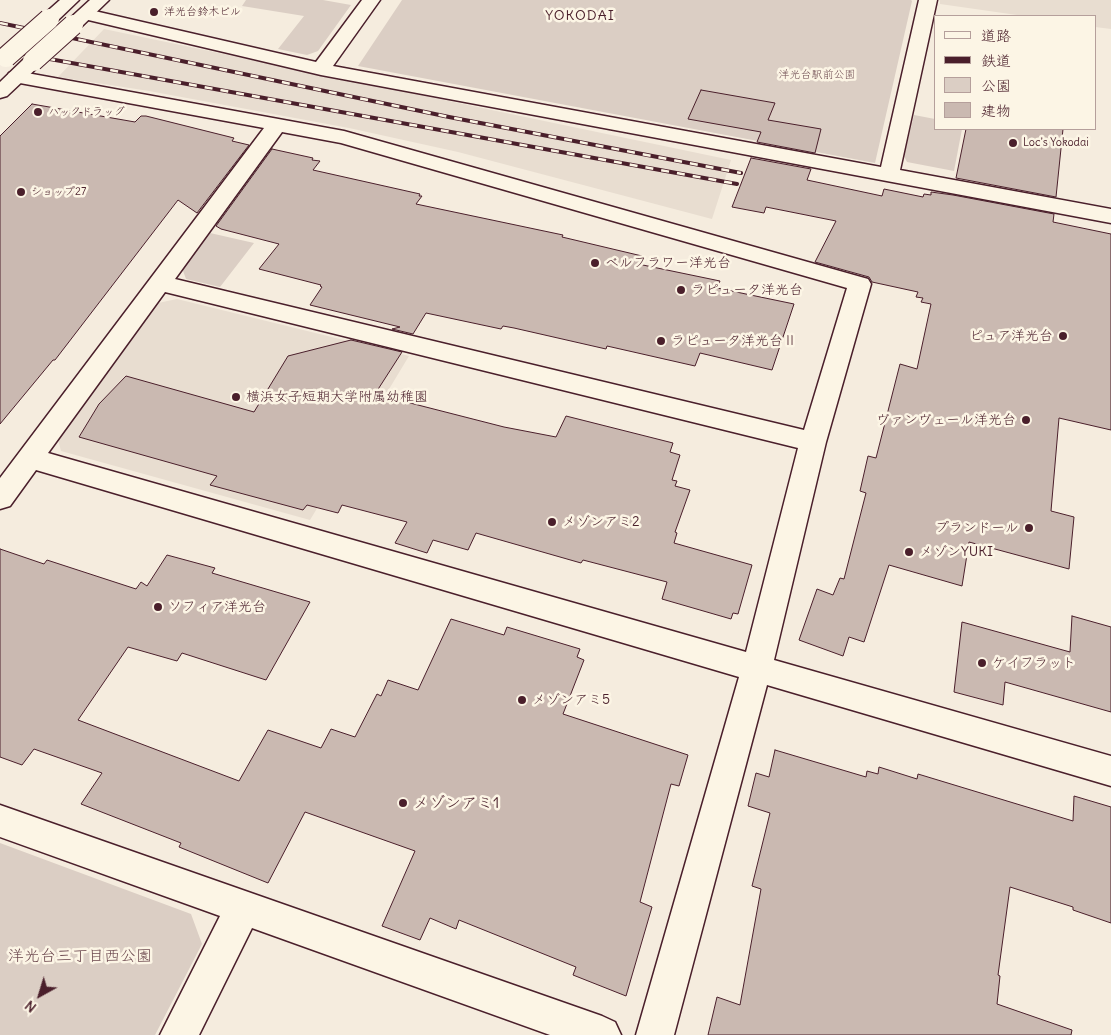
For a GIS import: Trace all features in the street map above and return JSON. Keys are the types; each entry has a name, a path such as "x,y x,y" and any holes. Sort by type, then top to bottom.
{"street":[{"path":"3,59 70,0"},
{"path":"0,92 100,0"},
{"path":"321,69 371,0"},
{"path":"889,175 928,0"},
{"path":"80,20 321,69 1111,216"},
{"path":"16,77 344,137 860,284 813,442 757,667 655,1035"},
{"path":"0,498 276,126"},
{"path":"161,283 813,442"},
{"path":"30,458 1111,771"},
{"path":"0,821 602,1035"},
{"path":"179,1035 244,907"}],"shaded area":[{"path":"940,0 1111,0 1111,29 1096,27 1096,15 1017,15 940,4"},
{"path":"104,29 731,160 712,219 458,152 349,128 149,91 58,77"},
{"name":"横浜女子短期大学附属幼稚園","path":"177,299 409,356 310,520 61,451 58,439 158,303"}],"green space":[{"path":"246,0 323,0 351,5 318,51 307,55 278,49 304,16 242,6"},
{"name":"洋光台駅前公園","path":"402,0 912,1 875,163 358,66"},
{"path":"914,115 934,119 934,130 962,130 954,171 907,162 904,156"},
{"path":"210,233 254,243 220,287 186,279 182,268"},
{"name":"洋光台三丁目西公園","path":"0,843 191,914 202,944 155,1035 0,1035"}],"building":[{"path":"701,90 775,103 768,120 821,129 815,153 757,142 761,132 688,119"},
{"path":"32,104 135,122 141,116 146,116 234,138 232,141 249,145 197,213 178,200 55,360 53,360 0,424 0,136"},
{"name":"Loc's Yokodai","path":"966,130 1063,130 1056,197 956,178"},
{"path":"272,149 320,161 313,170 420,194 419,196 422,196 416,204 563,235 562,237 642,256 638,264 720,281 717,288 794,304 772,370 700,353 695,366 607,346 606,349 514,328 503,326 501,329 426,313 413,334 392,329 400,327 310,305 322,287 321,285 259,269 279,244 221,229 216,226"},
{"path":"751,158 811,169 807,180 882,196 884,189 923,197 924,194 931,195 931,192 953,195 1054,214 1053,222 1111,234 1111,430 1059,418 1051,511 1074,517 1069,569 969,542 962,586 889,565 864,642 849,637 843,656 799,640 817,589 833,595 840,578 844,579 866,493 860,491 868,456 876,458 900,364 917,369 931,304 921,302 923,298 916,297 918,292 872,282 869,277 815,262 836,221 766,207 764,213 732,207"},
{"path":"351,340 402,352 375,394 504,427 556,437 566,416 673,443 670,452 680,455 672,480 677,481 675,486 690,490 675,532 677,533 674,543 752,565 738,614 733,613 731,619 662,599 667,582 583,560 581,563 476,533 468,550 433,540 427,553 395,543 407,522 342,505 338,513 307,505 303,510 210,485 217,476 79,437 99,404 126,376 254,412 288,356"},
{"path":"0,549 44,564 47,560 136,589 141,582 147,586 167,555 215,568 212,573 310,602 266,680 182,653 177,661 128,647 78,720 239,781 268,730 321,748 331,729 355,737 377,694 381,696 388,680 418,690 451,619 504,635 507,627 580,649 577,657 584,660 563,714 688,755 679,786 671,784 640,902 652,907 626,996 573,975 576,967 459,920 456,929 430,918 420,940 382,926 415,851 305,812 268,883 179,847 181,843 81,804 102,773 34,749 22,765 0,757"},
{"path":"1072,616 1111,627 1111,712 1005,682 1003,705 954,692 962,622 1070,652"},
{"path":"775,750 866,777 867,771 878,774 879,767 917,779 918,774 1073,821 1074,796 1111,807 1111,923 1073,910 1073,907 1010,887 998,975 1000,976 997,1004 1072,1030 1071,1035 708,1035 717,997 740,1005 761,889 752,886 770,813 748,806 756,773 769,777"}],"railway":[{"path":"0,23 449,117 741,173"},
{"path":"0,50 737,184"}],"place":[{"name":"洋光台鈴木ビル","path":"154,12"},
{"name":"ハックドラッグ","path":"38,112"},
{"name":"Loc's Yokodai","path":"1013,143"},
{"name":"ショップ27","path":"21,192"},
{"name":"ベルフラワー洋光台","path":"595,263"},
{"name":"ラピュータ洋光台","path":"681,290"},
{"name":"ピュア洋光台","path":"1063,336"},
{"name":"ラピュータ洋光台Ⅱ","path":"661,341"},
{"name":"横浜女子短期大学附属幼稚園","path":"236,397"},
{"name":"ヴァンヴェール洋光台","path":"1026,420"},
{"name":"メゾンアミ2","path":"552,522"},
{"name":"プランドール","path":"1029,528"},
{"name":"メゾンYUKI","path":"909,552"},
{"name":"ソフィア洋光台","path":"158,607"},
{"name":"ケイフラット","path":"982,663"},
{"name":"メゾンアミ5","path":"522,700"},
{"name":"メゾンアミ1","path":"403,803"}],"district":[{"name":"YOKODAI","path":"580,16"}]}
